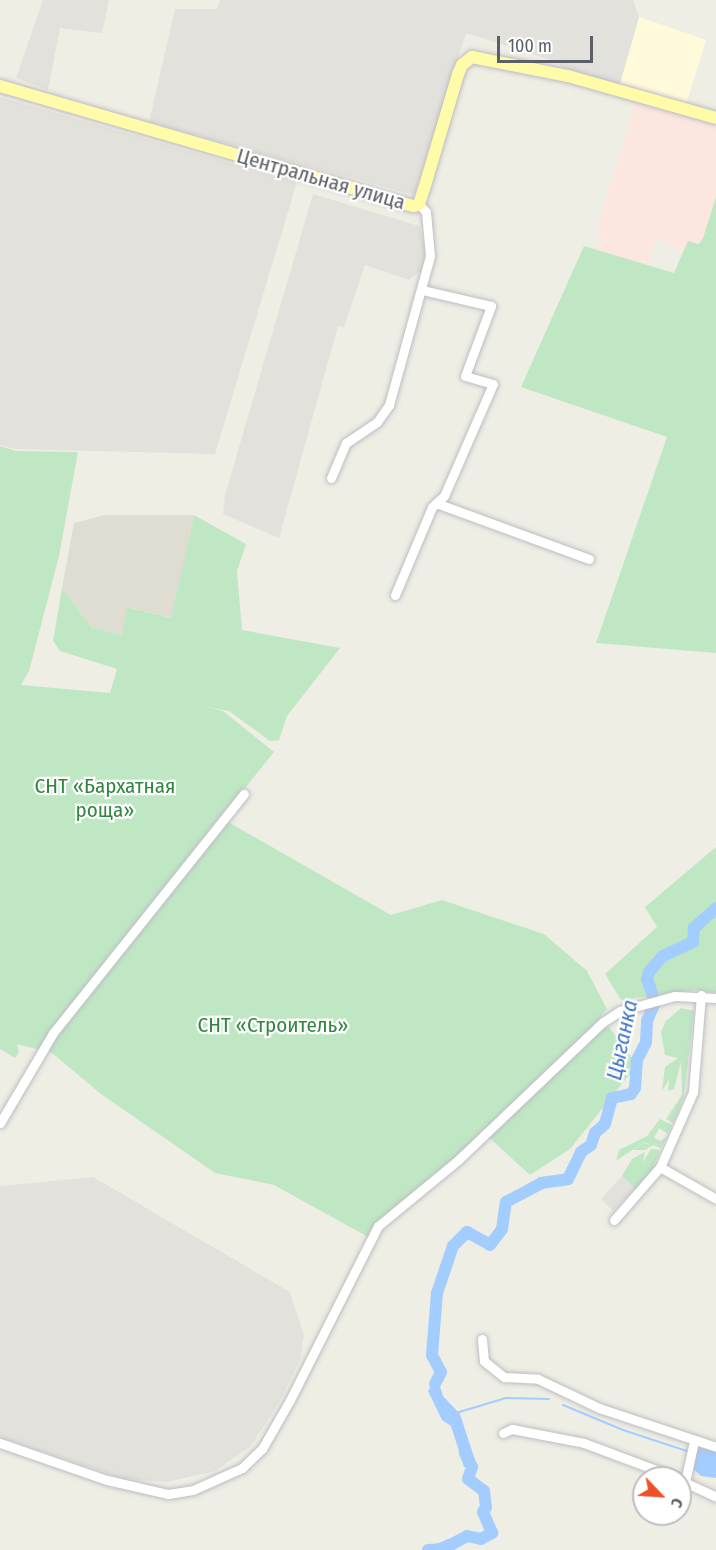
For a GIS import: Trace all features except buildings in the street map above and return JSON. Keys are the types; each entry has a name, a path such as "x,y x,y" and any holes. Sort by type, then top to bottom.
{"main road":[{"name":"Центральная улица","path":"0,86 385,199 419,204 458,74 462,64 472,57 568,76 716,118"}],"street":[{"path":"331,478 346,443 377,422 389,405 423,290 429,234 426,212 419,204"},
{"path":"395,595 436,503 444,496 493,384 465,376 491,306 423,290"},
{"path":"436,503 589,559"},
{"path":"0,1123 53,1033 244,794"},
{"path":"614,1220 660,1167 693,1092 701,995"},
{"path":"0,1443 107,1480 168,1494 219,1481 242,1468 262,1449 284,1410 378,1226 458,1160 585,1035 620,1011 675,996 701,995 716,998"},
{"path":"660,1167 716,1199"},
{"path":"482,1339 484,1360 504,1377 538,1379 600,1408 716,1447"},
{"path":"503,1433 512,1429 584,1443 644,1466"},
{"path":"686,1466 694,1441"},
{"path":"692,1485 716,1497"}],"shaded area":[{"path":"43,0 109,0 102,33 60,28 48,90 16,78"},
{"path":"220,0 633,0 639,17 619,87 563,70 558,62 466,33 414,195 149,122 175,9 217,9"},
{"path":"639,17 706,40 686,105 619,87"},
{"path":"0,97 297,182 215,454 14,449 0,445"},
{"path":"635,101 716,124 716,197 703,238 684,251 657,239 648,266 597,250 601,234 597,230"},
{"path":"313,194 419,226 426,250 421,271 409,280 365,265 344,327 338,326 279,538 223,514 225,495"},
{"path":"105,515 194,515 172,618 128,607 122,635 91,627 62,588 74,523"},
{"path":"622,1176 636,1188 613,1211 601,1199"},
{"path":"93,1177 290,1292 304,1335 300,1360 280,1401 251,1446 215,1471 167,1482 125,1479 0,1437 0,1186"}],"green space":[{"path":"716,197 716,653 596,643 667,437 521,387 584,246 674,273 688,241 699,244 703,238"},
{"path":"0,446 16,451 78,452 59,556 29,671 21,685 110,693 117,669 60,651 53,641 62,588 91,627 122,635 127,607 171,618 194,515 246,544 237,571 242,630 340,648 287,716 279,740 270,741 229,711 206,707 223,711 274,752 221,818 391,915 442,900 544,934 587,971 607,1009 601,1016 637,1065 570,1149 530,1175 484,1133 370,1238 274,1185 215,1173 101,1094 52,1053 17,1044 19,1052 15,1058 0,1049"},
{"path":"716,847 716,993 696,990 621,1000 605,974 657,927 645,907"},
{"path":"681,1008 694,1011 684,1097 673,1123 666,1119 682,1095 681,1062 674,1089 668,1091 669,1080 662,1091 665,1067 678,1058 665,1055 661,1032 666,1021"},
{"path":"660,1119 672,1125 668,1134 659,1128 654,1138 661,1141 667,1136 661,1148 653,1145 645,1150 633,1150 643,1143 652,1145 644,1142 616,1161 619,1150 647,1136"},
{"path":"651,1149 660,1150 649,1178 637,1190 622,1176 632,1159 645,1152 643,1162"}],"water":[{"path":"441,1372 438,1380 443,1396 460,1414 477,1466 464,1467 451,1426 442,1420 428,1391"},
{"path":"698,1447 716,1450 716,1478 701,1476 692,1468"},
{"path":"462,1533 467,1536 447,1549 425,1549"}],"waterway":[{"name":"Цыганка","path":"435,1384 441,1372 432,1355 437,1293 453,1246 467,1232 490,1245 502,1229 506,1202 541,1183 568,1179 581,1152 591,1145 595,1133 605,1124 612,1098 631,1094 635,1088 637,1060 646,1042 647,1021 655,1002 647,979 649,972 663,956 693,942 694,928 716,908"},
{"path":"456,1413 506,1398 549,1399"},
{"path":"563,1405 623,1430 690,1452"},
{"name":"Цыганка","path":"428,1550 443,1549 467,1536 481,1539 492,1533 483,1512 486,1507 484,1491 468,1479 472,1467 465,1453"}],"park label":[{"name":"СНТ «Бархатная роща»","path":"105,798"},
{"name":"СНТ «Строитель»","path":"273,1025"}]}
